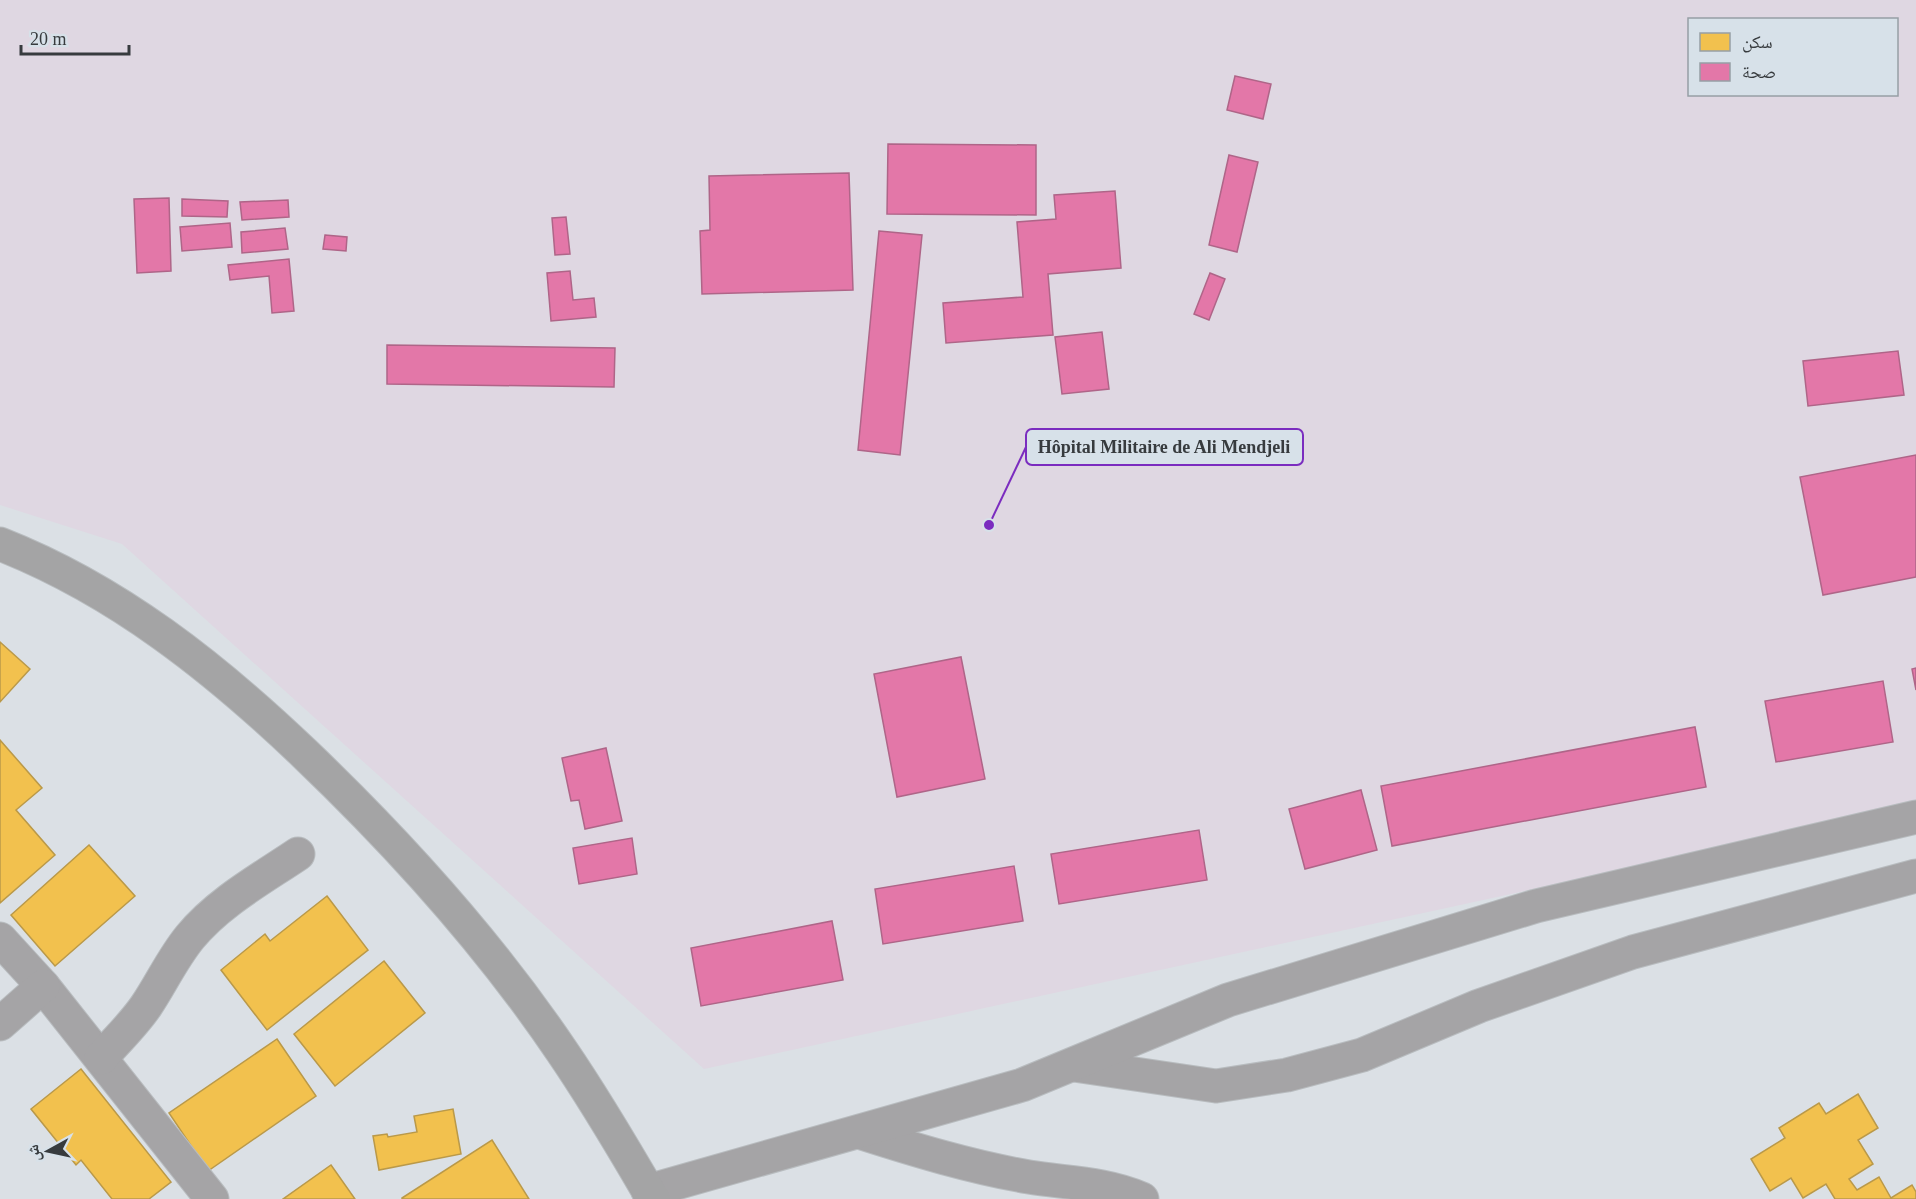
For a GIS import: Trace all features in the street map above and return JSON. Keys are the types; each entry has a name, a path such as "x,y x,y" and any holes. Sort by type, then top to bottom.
{"main road":[{"path":"0,544 66,574 166,635 212,670 329,777 385,834 506,975 561,1050 650,1195"}],"street":[{"path":"650,1195 1022,1085 1228,1000 1536,906 1916,817"},
{"path":"101,1058 144,1008 164,978 172,960 190,936 214,912 298,854"},
{"path":"1072,1065 1216,1086 1287,1075 1362,1055 1479,1006 1633,952 1916,876"},
{"path":"0,939 43,986 212,1199"},
{"path":"0,1024 43,986"},
{"path":"859,1132 936,1157 1028,1177 1096,1186 1142,1199"}],"shaded area":[{"path":"0,0 1916,0 1916,806 704,1069 122,544 0,505"}],"building: سكن":[{"path":"0,642 30,669 0,702"},
{"path":"0,740 42,788 16,810 55,855 0,903"},
{"path":"89,845 135,896 55,966 11,915"},
{"path":"327,896 368,950 267,1030 221,970 265,934 270,941"},
{"path":"384,961 425,1013 335,1086 294,1034"},
{"path":"277,1039 316,1096 208,1171 169,1113"},
{"path":"81,1069 171,1182 149,1199 112,1199 81,1160 76,1165 31,1109"},
{"path":"1858,1094 1878,1128 1858,1140 1873,1164 1849,1179 1857,1190 1879,1177 1891,1198 1912,1185 1916,1192 1916,1199 1835,1199 1826,1184 1803,1198 1791,1178 1770,1191 1751,1159 1785,1138 1779,1128 1819,1103 1826,1114"},
{"path":"453,1109 461,1154 379,1170 373,1136 387,1134 388,1137 417,1132 414,1116"},
{"path":"492,1140 529,1199 402,1199 402,1198"},
{"path":"331,1165 355,1199 283,1199"}],"building: صحة":[{"path":"1235,76 1271,84 1263,119 1227,110"},
{"path":"888,144 1036,145 1036,215 887,214"},
{"path":"1229,155 1258,162 1237,252 1209,245"},
{"path":"849,173 853,290 702,294 700,231 710,230 709,176"},
{"path":"1115,191 1121,268 1048,274 1053,335 946,343 943,303 1023,297 1017,222 1056,219 1054,195"},
{"path":"169,198 171,271 137,273 134,199"},
{"path":"182,199 228,201 227,217 182,216"},
{"path":"288,200 289,217 242,220 240,202"},
{"path":"566,217 570,254 555,255 552,218"},
{"path":"230,223 232,247 182,251 180,227"},
{"path":"285,228 288,249 242,253 241,232"},
{"path":"879,231 922,235 900,455 858,450"},
{"path":"325,235 347,237 346,251 323,249"},
{"path":"289,259 294,311 272,313 269,276 230,280 228,265"},
{"path":"570,271 573,300 594,298 596,317 551,321 547,273"},
{"path":"1210,273 1225,279 1209,320 1194,314"},
{"path":"1102,332 1109,389 1062,394 1055,337"},
{"path":"387,345 615,348 614,387 387,384"},
{"path":"1898,351 1904,395 1808,406 1803,361"},
{"path":"1916,455 1916,577 1823,595 1800,477"},
{"path":"961,657 985,779 897,797 874,674"},
{"path":"1916,668 1916,690 1912,669"},
{"path":"1883,681 1893,742 1776,762 1765,701"},
{"path":"1695,727 1706,787 1392,846 1381,786"},
{"path":"606,748 622,821 585,829 579,800 571,801 562,758"},
{"path":"1361,790 1377,850 1305,869 1289,809"},
{"path":"1199,830 1207,880 1059,904 1051,854"},
{"path":"632,838 637,874 579,884 573,848"},
{"path":"1014,866 1023,921 883,944 875,889"},
{"path":"832,921 843,980 701,1006 691,948"}],"place":[{"name":"Hôpital Militaire de Ali Mendjeli","path":"989,525"}]}
